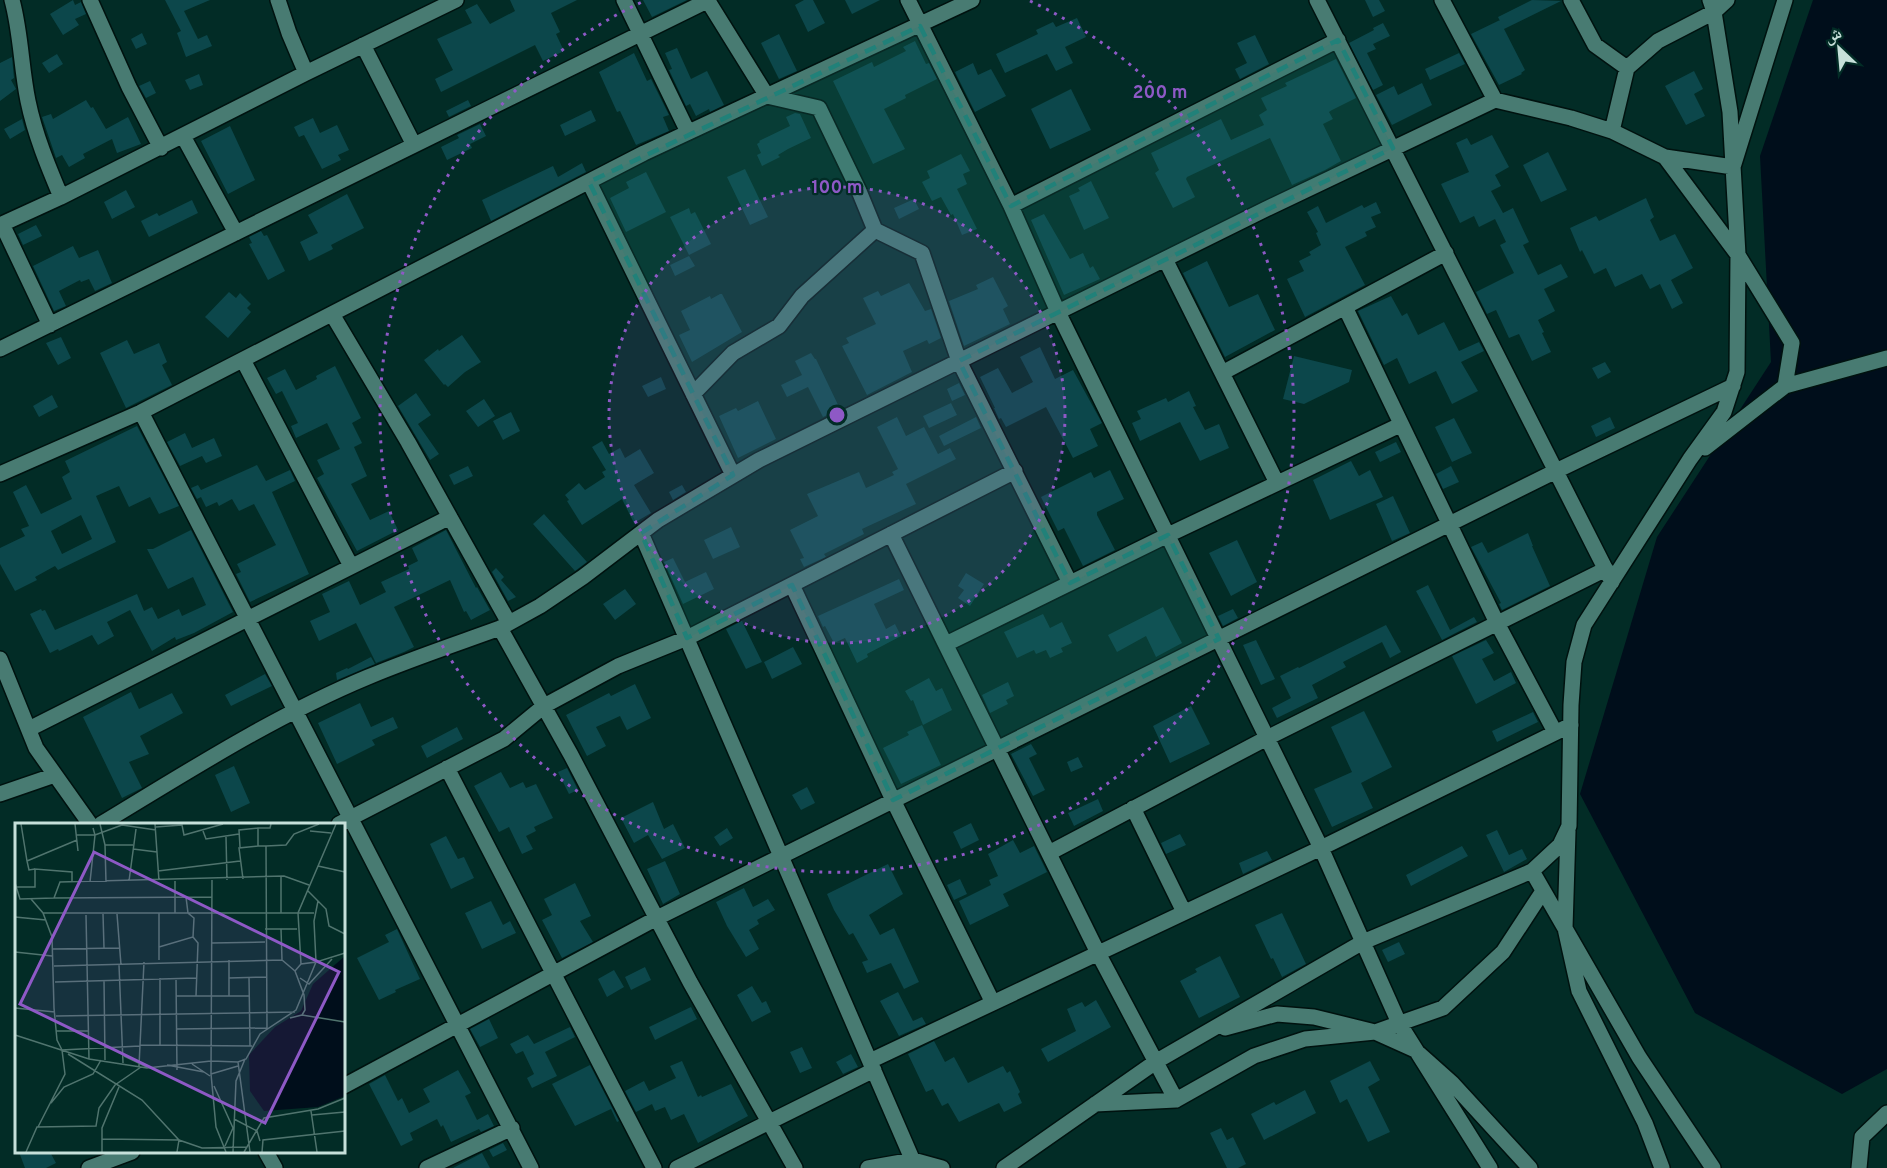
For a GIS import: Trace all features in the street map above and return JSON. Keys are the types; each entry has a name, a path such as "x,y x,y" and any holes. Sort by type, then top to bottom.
{"street":[{"path":"12,0 18,25 28,100 42,151 61,197"},
{"path":"90,0 129,87 161,148"},
{"path":"278,0 306,73"},
{"path":"50,325 1,225 161,148 306,73 456,0"},
{"path":"624,0 688,132"},
{"path":"0,349 709,0 766,96 819,108 875,230 922,253 959,361 1070,582"},
{"path":"908,0 1011,206 1058,312 1321,848 1399,1023 1490,1168"},
{"path":"0,474 141,412 688,132 972,0"},
{"path":"1317,0 1609,576"},
{"path":"1442,0 1495,100"},
{"path":"1571,0 1595,45 1627,68"},
{"path":"1612,131 1627,68 1658,41 1712,6 1727,0"},
{"path":"1733,167 1785,0"},
{"path":"1662,1168 1645,1123 1579,991 1565,928 1571,725 1574,662 1584,625 1609,576 1724,412 1737,372 1738,255 1730,112 1712,6"},
{"path":"1011,206 1338,40"},
{"path":"363,45 414,145"},
{"path":"103,823 228,748 296,711 367,678 505,625 540,606 583,577 658,520 759,460 1165,259 1495,100 1571,118 1612,131 1665,157 1733,167"},
{"path":"183,136 236,233"},
{"path":"1665,157 1738,255 1792,343 1785,386"},
{"path":"590,182 733,475"},
{"path":"693,394 734,353 779,326 802,296 875,230"},
{"path":"1221,373 1446,253"},
{"path":"1165,259 1276,483"},
{"path":"1345,307 1497,623 1555,732"},
{"path":"332,314 450,517 544,706 690,982 795,1168"},
{"path":"1690,459 1785,386 1887,358"},
{"path":"243,360 351,566"},
{"path":"345,1085 657,918 1556,471 1732,386"},
{"path":"141,412 296,711 345,821 458,1024 531,1168"},
{"path":"946,644 1276,483 1401,426"},
{"path":"345,821 504,739 544,706 618,666 687,638 1015,471"},
{"path":"28,729 450,517"},
{"path":"641,533 915,1164"},
{"path":"891,534 1098,952 1176,1100"},
{"path":"1049,853 1267,738 1497,623 1609,576"},
{"path":"792,585 993,1003"},
{"path":"0,659 36,748 89,823"},
{"path":"677,1168 993,1003 1321,848 1571,725"},
{"path":"447,768 654,1168"},
{"path":"0,794 55,775"},
{"path":"1133,808 1184,912"},
{"path":"1004,1168 1156,1061 1363,942 1532,871 1560,845 1569,826"},
{"path":"1532,871 1639,1057 1713,1168"},
{"path":"1095,1104 1176,1100 1254,1056 1305,1039 1375,1032 1443,1008 1503,952 1543,891"},
{"path":"1205,1034 1277,1014 1314,1017 1375,1032 1415,1050 1452,1083 1530,1168"},
{"path":"1859,1168 1862,1137 1887,1113"},
{"path":"428,1168 512,1128"},
{"path":"89,1168 129,1153"},
{"path":"267,1153 275,1168"},
{"path":"868,1168 915,1164 942,1168"}],"highlighted area":[{"path":"920,26 1011,206 1338,40 1393,148 959,361 1070,583 1168,535 1219,639 893,800 792,585 687,638 641,533 733,475 589,182"}],"water":[{"path":"1813,0 1887,0 1887,1069 1842,1094 1695,1013 1580,794 1657,537 1771,362 1760,156"}],"building":[{"path":"73,0 75,5 81,2 86,14 75,19 79,25 63,35 50,14"},
{"path":"165,0 210,0 184,11 198,39 207,35 212,46 186,57 177,33 181,31"},
{"path":"510,0 577,0 551,13 560,32 556,34 564,51 543,61 535,45 441,92 435,79 453,70 437,39 472,23 465,10 477,4 490,24 515,11"},
{"path":"643,0 687,0 652,17"},
{"path":"804,0 813,0 825,23 808,32 795,5"},
{"path":"845,0 880,0 852,14"},
{"path":"1365,0 1379,0 1385,11 1373,17"},
{"path":"1532,0 1561,1 1504,29 1525,70 1522,74 1499,85 1471,34 1500,20 1498,17"},
{"path":"1077,18 1086,37 1065,47 1073,63 1056,71 1047,54 1005,73 996,54 1038,34 1036,30 1053,22 1056,27"},
{"path":"1383,23 1390,36 1373,44 1376,49 1367,53 1383,85 1373,90 1349,43"},
{"path":"142,33 147,44 136,49 131,39"},
{"path":"779,34 797,71 779,79 761,43"},
{"path":"1255,35 1269,64 1240,79 1235,69 1247,63 1237,43"},
{"path":"915,41 926,64 929,63 937,79 905,95 906,98 884,109 905,149 873,164 833,81 872,62 874,67 906,51 903,47"},
{"path":"677,48 691,79 707,71 724,105 696,116 690,104 686,106 669,70 672,69 665,53"},
{"path":"634,53 647,81 651,79 669,115 663,117 669,131 636,145 620,111 617,112 599,72"},
{"path":"1459,53 1465,64 1430,80 1425,69"},
{"path":"57,54 63,64 49,73 42,63"},
{"path":"12,57 14,78 11,80 16,89 0,101 0,63"},
{"path":"1336,59 1356,98 1329,112 1333,119 1323,124 1341,161 1292,185 1270,138 1187,177 1195,197 1173,208 1155,173 1159,170 1151,153 1221,119 1231,140 1264,125 1259,115 1267,110 1261,98 1287,86 1285,83"},
{"path":"973,63 978,75 991,69 1006,96 975,112 955,72"},
{"path":"1694,71 1703,89 1694,94 1705,116 1686,125 1665,86"},
{"path":"199,74 203,85 190,90 185,80"},
{"path":"150,81 156,93 146,98 139,86"},
{"path":"1422,83 1432,105 1392,125 1376,95 1394,86 1398,95"},
{"path":"1071,89 1091,130 1050,149 1031,109"},
{"path":"86,100 106,129 128,117 141,144 117,153 112,139 83,154 85,158 69,167 62,155 56,158 42,117 51,114 53,119"},
{"path":"468,100 471,106 449,117 446,111"},
{"path":"591,110 596,121 565,136 560,125"},
{"path":"795,113 800,114 811,138 788,149 778,155 780,157 762,166 757,155 761,153 757,144 790,126 786,117"},
{"path":"313,118 320,133 337,125 349,150 338,155 341,160 322,169 304,135 299,137 294,127"},
{"path":"22,119 25,130 10,139 4,129"},
{"path":"480,124 486,136 470,144 472,148 447,160 441,147 459,138 457,135"},
{"path":"230,126 255,180 228,194 201,141"},
{"path":"1492,135 1509,167 1495,175 1501,186 1491,191 1503,213 1513,208 1529,242 1523,245 1538,275 1561,264 1568,277 1544,289 1555,311 1538,320 1551,352 1532,361 1519,334 1509,338 1496,310 1487,314 1476,292 1514,273 1500,245 1506,242 1495,219 1479,227 1474,216 1460,223 1441,184 1469,172 1456,143 1467,138 1471,145"},
{"path":"1548,152 1567,190 1541,202 1523,165"},
{"path":"961,154 970,171 963,174 967,184 957,189 977,229 962,235 953,214 951,215 941,197 932,201 922,182 930,178 927,171"},
{"path":"582,163 586,172 491,221 482,200 553,166 558,177"},
{"path":"745,169 768,217 750,225 727,177"},
{"path":"646,172 666,212 626,232 610,198 629,188 626,182"},
{"path":"1091,181 1109,218 1084,230 1069,196 1080,191 1078,188"},
{"path":"126,190 135,207 112,219 104,202"},
{"path":"347,194 364,228 331,245 333,249 309,261 300,242 318,233 308,215"},
{"path":"1646,198 1654,217 1650,220 1660,241 1675,234 1693,268 1671,280 1683,303 1672,309 1660,284 1650,289 1642,274 1615,287 1606,268 1594,274 1582,250 1580,252 1570,228 1596,216 1599,221"},
{"path":"914,199 919,209 899,219 894,208"},
{"path":"192,200 198,213 149,237 141,221 157,213 159,216"},
{"path":"1376,202 1381,213 1371,217 1376,227 1365,232 1367,236 1345,247 1365,285 1305,317 1287,279 1304,271 1299,261 1311,255 1309,252 1321,245 1316,233 1318,232 1307,212 1318,206 1326,223 1362,205 1364,208"},
{"path":"689,208 691,214 695,212 711,244 689,255 670,217"},
{"path":"1044,214 1070,259 1083,253 1090,268 1093,266 1100,279 1064,295 1031,220"},
{"path":"36,225 42,236 23,245 18,234"},
{"path":"261,231 264,236 267,235 285,271 268,280 249,244 252,243 249,237"},
{"path":"73,246 79,258 98,250 112,283 95,291 89,279 81,282 80,280 59,291 66,306 54,311 33,266"},
{"path":"689,256 695,266 675,276 670,265"},
{"path":"1207,261 1229,307 1258,294 1275,330 1225,357 1183,273"},
{"path":"993,277 1008,306 1003,309 1010,324 964,346 949,301 978,289 976,285"},
{"path":"909,283 925,311 931,309 941,338 929,344 927,340 903,351 912,372 867,395 842,346 849,343 846,338 876,324 863,298 878,291 881,296"},
{"path":"229,292 236,298 240,293 251,304 247,308 251,312 228,338 205,317"},
{"path":"720,294 742,332 692,362 679,335 690,330 681,311 710,296 711,299"},
{"path":"1391,296 1402,316 1407,313 1418,335 1444,322 1459,351 1479,342 1484,351 1461,362 1478,391 1452,404 1436,371 1409,384 1397,358 1384,365 1358,311"},
{"path":"462,335 481,362 448,387 424,360"},
{"path":"61,337 71,358 58,365 46,343"},
{"path":"127,340 134,354 159,343 167,362 162,365 172,385 126,408 100,353"},
{"path":"1040,347 1055,379 1073,370 1102,423 1090,429 1098,446 1073,458 1046,407 1006,427 1001,418 999,419 980,377 998,368 1012,393 1033,382 1020,357"},
{"path":"811,353 840,409 823,417 808,387 787,397 781,385 802,375 795,361"},
{"path":"1294,356 1352,370 1349,382 1304,404 1283,399"},
{"path":"1605,362 1611,372 1598,379 1592,368"},
{"path":"335,366 361,418 352,423 362,443 354,447 367,476 351,484 370,520 389,511 398,530 357,551 317,478 324,474 317,460 340,449 327,423 296,438 291,426 298,423 282,391 276,394 267,378 285,369 296,390"},
{"path":"661,377 666,389 648,397 642,386"},
{"path":"959,383 965,395 952,401 947,389"},
{"path":"1189,391 1196,406 1193,407 1205,430 1219,424 1229,448 1200,461 1180,422 1140,441 1132,423 1141,419 1137,411 1166,398 1168,402"},
{"path":"416,393 431,415 418,424 439,454 430,460 398,406"},
{"path":"52,395 58,407 39,417 33,406"},
{"path":"484,399 495,416 478,427 466,411"},
{"path":"758,401 776,439 738,458 719,416 736,408 738,411"},
{"path":"951,403 957,415 929,428 923,416"},
{"path":"511,412 520,431 503,440 493,421"},
{"path":"897,417 906,436 924,427 938,454 950,448 956,459 906,484 916,504 862,529 864,534 824,554 826,557 804,567 800,559 804,558 790,530 818,516 807,494 859,472 866,488 894,475 892,472 898,469 877,427"},
{"path":"976,417 981,428 944,446 939,436"},
{"path":"1610,417 1615,428 1596,437 1591,426"},
{"path":"1454,418 1472,453 1452,462 1435,427"},
{"path":"137,426 179,506 159,514 150,497 129,507 119,486 96,496 116,542 58,570 55,566 35,577 37,580 15,591 0,564 0,548 25,536 21,529 29,526 13,492 26,485 41,514 72,499 62,477 70,472 65,461","holes":["81,515 92,539 62,554 51,531"]},
{"path":"185,433 192,448 214,438 222,456 206,463 202,456 180,466 167,442"},
{"path":"602,441 609,454 620,448 625,458 640,449 654,473 634,485 651,513 634,523 622,499 582,525 567,501 569,500 565,495 579,483 585,490 605,477 602,472 606,470 592,447"},
{"path":"1396,442 1401,452 1380,462 1375,452"},
{"path":"1351,461 1359,476 1370,470 1383,497 1330,520 1313,480"},
{"path":"257,465 266,481 290,470 295,481 272,492 309,574 250,602 236,574 241,572 237,564 276,545 254,504 239,511 232,499 219,506 217,502 206,507 201,497 197,499 191,488 198,485 201,490"},
{"path":"468,466 473,476 454,485 449,475"},
{"path":"1451,466 1459,482 1443,489 1436,474"},
{"path":"1110,470 1124,499 1097,512 1097,515 1115,550 1083,566 1064,528 1058,531 1041,497 1091,472 1094,478"},
{"path":"682,485 686,492 673,500 669,492"},
{"path":"1393,496 1410,533 1392,541 1376,504"},
{"path":"544,514 587,562 575,571 533,524"},
{"path":"731,527 740,547 713,559 704,540"},
{"path":"191,530 233,612 194,633 176,640 175,637 152,651 130,610 107,622 114,636 98,645 92,635 50,653 30,614 41,609 45,610 55,630 137,594 144,611 152,607 158,619 179,609 182,616 206,605 193,577 168,589 147,549 153,549"},
{"path":"446,530 490,610 471,620 466,611 464,612 450,580 394,607 414,647 404,652 376,663 356,623 319,641 310,621 330,612 322,594 349,581 360,605 386,592 381,582 409,569 408,566 418,561 412,548"},
{"path":"1528,533 1550,586 1502,610 1499,604 1501,603 1471,547 1482,542 1488,553"},
{"path":"1237,540 1257,582 1231,596 1209,553"},
{"path":"673,558 685,582 706,572 714,589 683,604 664,562"},
{"path":"496,568 504,577 501,580 516,597 508,601 492,572"},
{"path":"966,573 984,584 970,606 958,598 964,590 958,586"},
{"path":"899,579 904,590 874,604 886,629 895,624 901,636 867,654 868,657 857,663 845,638 834,643 818,616"},
{"path":"1428,585 1450,630 1474,617 1477,622 1442,640 1416,591"},
{"path":"625,589 636,604 615,620 603,604"},
{"path":"1163,607 1182,643 1156,657 1146,636 1117,652 1108,635"},
{"path":"1233,609 1238,618 1223,626 1218,616"},
{"path":"1043,614 1050,628 1062,622 1072,643 1061,648 1063,652 1050,658 1046,650 1036,654 1034,650 1017,658 1004,632"},
{"path":"742,621 762,662 746,669 726,629"},
{"path":"1386,625 1401,652 1390,658 1382,642 1343,662 1346,667 1312,685 1318,698 1277,718 1272,708 1291,698 1280,676"},
{"path":"1256,640 1275,679 1261,685 1243,645"},
{"path":"1486,640 1494,653 1482,659 1494,681 1511,672 1516,683 1476,704 1452,656"},
{"path":"793,647 802,664 772,679 764,662"},
{"path":"371,657 375,664 337,680 336,673"},
{"path":"265,674 272,686 231,706 225,695"},
{"path":"929,678 936,691 942,688 952,710 923,725 913,700 911,701 905,691"},
{"path":"1008,682 1014,696 1006,700 1008,704 990,713 982,695"},
{"path":"635,684 651,718 627,730 620,716 596,727 606,746 587,756 566,715 609,693 611,696"},
{"path":"131,692 139,709 172,693 183,713 140,736 149,754 129,762 142,788 122,798 83,717"},
{"path":"360,703 371,727 393,717 398,728 372,740 375,745 337,764 318,723"},
{"path":"1191,706 1210,744 1170,763 1153,726"},
{"path":"1364,711 1392,767 1361,783 1373,808 1332,827 1314,789 1352,772 1331,727"},
{"path":"1533,712 1538,722 1497,742 1492,731"},
{"path":"922,725 941,765 901,784 883,748 909,735 907,732"},
{"path":"457,727 463,739 427,758 421,746"},
{"path":"1031,744 1037,754 1029,758 1045,790 1033,796 1011,754"},
{"path":"1078,757 1083,767 1071,772 1067,762"},
{"path":"234,766 250,803 231,812 215,775"},
{"path":"567,768 578,790 569,794 558,772"},
{"path":"501,772 510,788 523,782 526,788 536,784 553,818 534,827 536,831 526,836 533,849 522,854 509,827 499,832 474,786"},
{"path":"807,787 815,803 801,810 792,795"},
{"path":"1098,799 1103,811 1074,826 1068,813"},
{"path":"653,802 664,829 673,824 685,848 662,859 648,835 634,843 621,818"},
{"path":"971,823 979,840 961,849 953,832"},
{"path":"727,828 733,838 720,846 714,837"},
{"path":"1497,830 1509,855 1522,849 1527,859 1504,872 1486,835"},
{"path":"1180,834 1186,845 1166,854 1161,843"},
{"path":"446,836 458,859 464,857 474,878 451,889 430,844"},
{"path":"1013,840 1020,853 1034,846 1047,872 1003,894 1009,906 970,925 959,901 991,885 989,880 998,876 988,854"},
{"path":"1462,846 1468,856 1411,886 1406,875"},
{"path":"1267,851 1272,860 1243,874 1239,863"},
{"path":"665,861 680,894 663,904 647,869"},
{"path":"888,864 903,894 869,915 880,935 894,928 919,982 904,989 891,963 867,973 862,962 868,960 853,933 849,935 827,894"},
{"path":"960,879 967,894 954,900 947,885"},
{"path":"575,883 591,916 580,921 593,942 562,958 542,920 552,915 544,899"},
{"path":"744,888 753,907 768,899 775,910 757,920 759,924 749,930 759,949 746,957 727,926 716,902"},
{"path":"491,901 503,925 510,921 516,933 482,949 465,913"},
{"path":"1282,913 1306,964 1282,977 1255,925"},
{"path":"397,929 420,979 379,1000 357,958 389,942 385,935"},
{"path":"1399,942 1405,954 1388,962 1382,950"},
{"path":"1220,956 1240,997 1199,1018 1180,981 1197,972 1195,969"},
{"path":"645,967 651,980 631,990 625,977"},
{"path":"614,970 624,987 607,997 598,979"},
{"path":"752,986 762,1003 766,1001 771,1012 752,1022 737,995"},
{"path":"898,992 913,1021 922,1017 926,1024 899,1036 880,1001"},
{"path":"1096,1000 1111,1027 1048,1062 1041,1049 1076,1031 1067,1009 1082,1002 1085,1007"},
{"path":"691,1007 697,1019 655,1040 649,1027"},
{"path":"489,1019 498,1038 480,1047 470,1029"},
{"path":"570,1027 575,1037 545,1052 557,1076 532,1088 527,1078 534,1074 523,1051 516,1054 510,1044 528,1035 534,1044"},
{"path":"934,1041 945,1062 954,1057 968,1083 1003,1066 1007,1073 1010,1071 1020,1092 1018,1094 1022,1103 1004,1112 999,1103 959,1122 948,1103 942,1106 933,1089 926,1092 908,1054"},
{"path":"802,1047 812,1068 800,1073 790,1052"},
{"path":"851,1054 858,1067 843,1074 836,1062"},
{"path":"682,1061 698,1097 731,1084 748,1116 698,1143 684,1114 671,1120 665,1107 655,1111 652,1104 636,1112 625,1091 644,1081 649,1091 676,1078 670,1066"},
{"path":"1370,1061 1380,1080 1368,1087 1390,1132 1368,1142 1347,1099 1340,1103 1330,1081"},
{"path":"590,1065 619,1121 617,1122 611,1109 575,1126 552,1084"},
{"path":"458,1070 471,1093 465,1096 477,1120 488,1114 494,1126 481,1132 479,1129 451,1142 443,1125 441,1127 437,1119 410,1133 413,1140 401,1146 369,1084 385,1075 398,1101 402,1098 409,1113 430,1102 423,1089"},
{"path":"1305,1090 1316,1113 1264,1140 1251,1114 1274,1102 1276,1105"},
{"path":"1221,1128 1227,1140 1233,1137 1246,1164 1238,1168 1227,1168 1210,1133"},
{"path":"503,1143 507,1150 493,1157 489,1150"},
{"path":"19,1153 51,1153 56,1163 46,1168 25,1168"},
{"path":"482,1153 490,1168 453,1168"}]}
